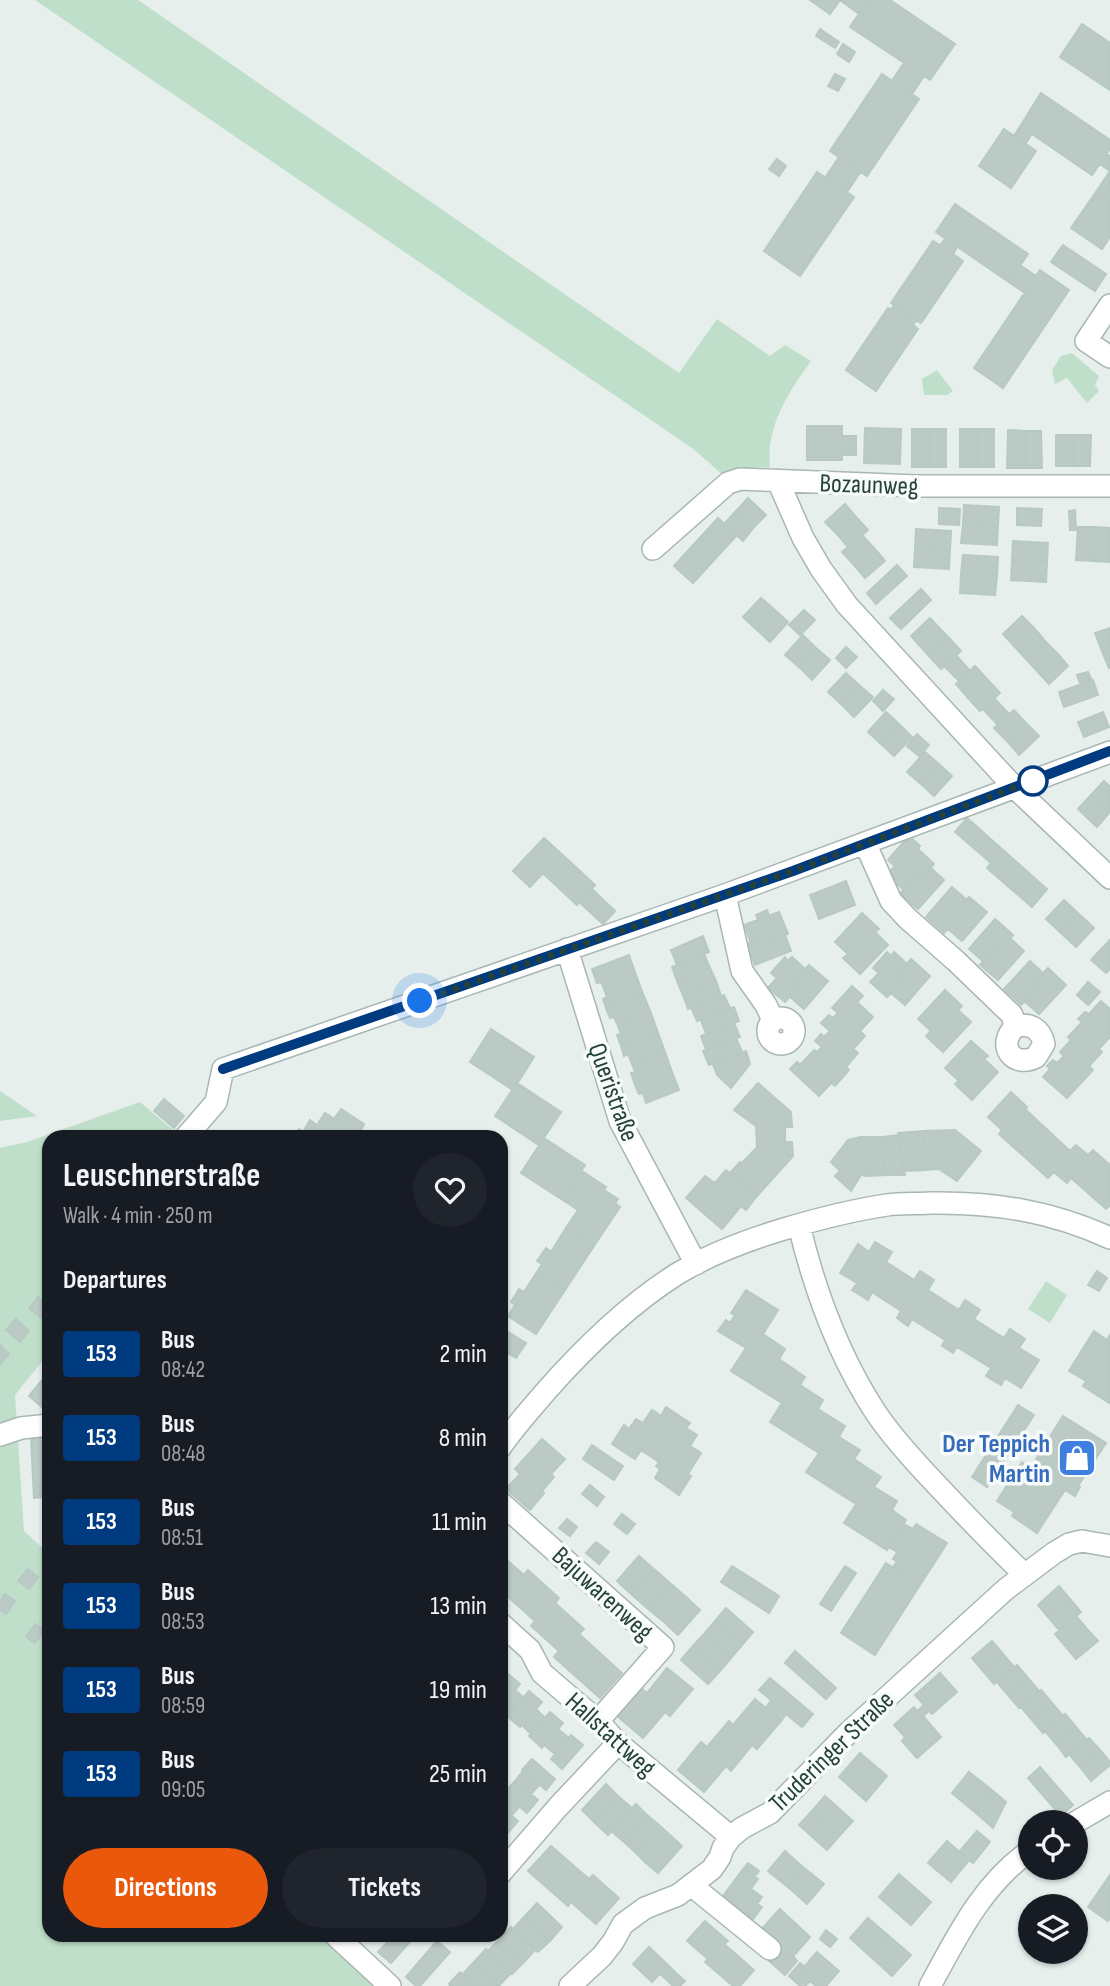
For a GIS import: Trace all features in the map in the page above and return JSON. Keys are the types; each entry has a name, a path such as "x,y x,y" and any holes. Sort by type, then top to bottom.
{"street":[{"path":"1110,305 1086,341 1110,357"},
{"name":"Bozaunweg","path":"653,549 728,483 740,479 927,486 1110,486"},
{"path":"778,481 803,538 847,605 1014,788 1110,878"},
{"path":"192,1130 216,1102 223,1069 724,895 1110,751"},
{"path":"865,843 891,901 1012,1015 1015,1027"},
{"path":"724,895 741,971 766,1004 773,1020"},
{"name":"Queristraße","path":"567,949 620,1121 696,1264"},
{"path":"508,1436 553,1383 608,1327 679,1273 743,1242 799,1225 890,1204 954,1203 1012,1207 1041,1213 1078,1224 1110,1238"},
{"path":"799,1225 825,1314 844,1358 877,1414 906,1452 1025,1575"},
{"path":"0,1435 21,1428 42,1426"},
{"name":"Bajuwarenweg","path":"508,1509 663,1647 598,1721"},
{"name":"Truderinger Straße","path":"570,1986 602,1956 623,1924 645,1908 678,1895 712,1869 731,1838 742,1828 770,1813 849,1732 1006,1589 1069,1544 1082,1541 1110,1546"},
{"name":"Hallstattweg","path":"508,1630 530,1650 542,1673 598,1721 618,1743 731,1838"},
{"path":"508,1865 618,1743"},
{"path":"1088,1815 1110,1802"},
{"path":"930,1986 965,1924 993,1883 1018,1858"},
{"path":"691,1885 770,1949"},
{"path":"342,1942 390,1986"}],"green space":[{"path":"35,0 138,0 679,373 717,319 770,356 785,345 811,361 780,411 771,438 770,467 751,468 723,475 692,448"},
{"path":"1072,353 1099,376 1095,385 1099,391 1087,403 1067,378 1055,384 1052,370 1061,356"},
{"path":"937,370 953,391 947,395 924,395 922,379"},
{"path":"0,1091 37,1116 0,1121"},
{"path":"140,1102 173,1130 61,1130"},
{"path":"42,1137 42,1362 15,1395 24,1531 42,1548 42,1942 335,1942 377,1986 0,1986 0,1148"},
{"path":"1046,1281 1067,1295 1050,1323 1028,1309"}],"building":[{"path":"810,0 840,0 830,14"},
{"path":"840,0 868,0 859,14"},
{"path":"868,0 890,0 955,44 930,80 850,27"},
{"path":"1082,24 1110,43 1110,90 1060,57"},
{"path":"820,29 839,42 835,48 816,36"},
{"path":"843,44 855,52 849,62 837,54"},
{"path":"904,63 924,76 912,94 892,81"},
{"path":"835,74 845,79 838,91 828,86"},
{"path":"882,74 919,99 867,176 830,151"},
{"path":"1041,93 1110,140 1110,149 1092,175 1032,134 1025,144 1014,136"},
{"path":"1004,129 1036,151 1011,188 979,166"},
{"path":"1107,154 1110,156 1110,171 1100,164"},
{"path":"839,157 861,171 847,192 825,178"},
{"path":"777,159 786,166 779,176 769,169"},
{"path":"1110,171 1110,202 1096,192"},
{"path":"817,172 854,197 800,276 764,251"},
{"path":"1096,192 1110,202 1110,237 1102,249 1071,228"},
{"path":"955,204 1028,254 1009,282 936,232"},
{"path":"945,239 957,247 953,254 963,261 921,323 891,303 933,241 940,245"},
{"path":"1063,245 1106,274 1095,291 1051,262"},
{"path":"1020,265 1036,276 1025,293 1009,282"},
{"path":"1040,270 1069,290 1003,388 974,368"},
{"path":"894,305 917,320 913,325 918,329 876,391 846,370 888,308 891,310"},
{"path":"807,426 842,426 842,460 807,460"},
{"path":"865,428 901,429 900,464 864,463"},
{"path":"912,429 929,429 929,467 912,467"},
{"path":"929,429 946,429 946,467 929,467"},
{"path":"960,429 977,429 977,467 960,467"},
{"path":"977,429 994,429 994,467 977,467"},
{"path":"1008,430 1025,431 1025,468 1007,468"},
{"path":"1025,431 1041,431 1042,468 1025,468"},
{"path":"1056,435 1073,435 1073,466 1056,466"},
{"path":"1073,435 1091,435 1090,466 1073,466"},
{"path":"842,436 856,436 856,455 842,455"},
{"path":"748,498 766,515 754,527 736,511"},
{"path":"845,504 856,517 837,534 825,522"},
{"path":"964,505 999,507 998,526 963,524"},
{"path":"939,508 960,509 959,525 939,524"},
{"path":"1017,508 1042,509 1041,526 1017,525"},
{"path":"1075,510 1076,530 1070,530 1069,511"},
{"path":"736,511 754,527 743,541 724,524"},
{"path":"856,517 868,530 848,547 837,534"},
{"path":"718,518 737,535 726,547 707,530"},
{"path":"963,524 998,526 997,545 961,543"},
{"path":"1078,527 1095,527 1093,561 1076,560"},
{"path":"1095,527 1110,528 1110,562 1093,561"},
{"path":"916,529 951,531 950,550 915,548"},
{"path":"707,530 726,547 715,559 696,542"},
{"path":"862,535 874,548 854,565 842,552"},
{"path":"1013,541 1048,543 1047,562 1012,560"},
{"path":"696,542 715,559 704,571 685,554"},
{"path":"874,548 885,561 865,578 854,565"},
{"path":"915,548 950,550 949,569 914,567"},
{"path":"685,554 704,571 693,583 674,566"},
{"path":"963,555 998,557 997,576 961,574"},
{"path":"1012,560 1047,562 1046,582 1011,580"},
{"path":"897,565 907,576 876,604 867,593"},
{"path":"961,574 997,576 995,595 960,593"},
{"path":"921,589 931,600 901,629 890,618"},
{"path":"761,598 775,610 757,630 743,617"},
{"path":"775,610 788,622 770,642 757,630"},
{"path":"804,610 815,620 800,635 789,625"},
{"path":"1022,616 1034,628 1014,646 1003,634"},
{"path":"930,618 949,638 929,656 911,636"},
{"path":"1034,628 1045,641 1026,659 1014,646"},
{"path":"1110,628 1110,648 1102,651 1095,633"},
{"path":"803,635 816,648 799,667 785,655"},
{"path":"949,638 961,651 941,669 929,656"},
{"path":"1045,641 1057,653 1037,671 1026,659"},
{"path":"846,647 857,657 846,668 836,658"},
{"path":"816,648 830,660 812,680 799,667"},
{"path":"1110,648 1110,667 1109,668 1102,651"},
{"path":"1057,653 1068,666 1049,684 1037,671"},
{"path":"956,655 970,671 959,681 944,666"},
{"path":"975,666 987,679 968,698 956,684"},
{"path":"1088,672 1091,679 1080,683 1077,675"},
{"path":"846,673 859,685 841,704 828,692"},
{"path":"987,679 1000,693 980,711 968,698"},
{"path":"1093,680 1098,695 1064,707 1059,692"},
{"path":"859,685 873,697 854,717 841,704"},
{"path":"883,690 894,699 883,711 873,701"},
{"path":"994,698 1009,714 998,725 983,709"},
{"path":"1014,710 1026,723 1007,741 994,728"},
{"path":"886,712 899,724 881,744 868,732"},
{"path":"1103,712 1109,727 1084,737 1078,722"},
{"path":"1026,723 1039,736 1019,755 1007,741"},
{"path":"899,724 912,737 894,756 881,744"},
{"path":"917,734 929,745 919,756 907,746"},
{"path":"925,752 939,764 921,784 907,772"},
{"path":"939,764 952,776 934,796 921,784"},
{"path":"1104,781 1110,787 1110,812 1091,795"},
{"path":"1091,795 1110,812 1097,827 1078,809"},
{"path":"967,818 1047,889 1032,907 987,868 991,863 955,832"},
{"path":"909,836 934,864 921,879 917,875 904,890 887,875 895,866 888,860"},
{"path":"544,838 567,859 549,879 526,857"},
{"path":"526,857 543,873 530,887 513,871"},
{"path":"567,859 595,885 577,905 549,879"},
{"path":"931,868 944,880 918,909 900,894 917,875 921,879"},
{"path":"846,881 855,905 819,919 810,895"},
{"path":"952,887 967,900 957,911 961,914 944,933 926,917"},
{"path":"592,889 615,911 603,924 579,902"},
{"path":"969,897 987,912 962,941 948,929 961,914 957,911"},
{"path":"1064,900 1079,914 1061,933 1046,919"},
{"path":"767,910 769,915 758,920 756,915"},
{"path":"779,912 788,934 771,940 769,936 751,943 744,925"},
{"path":"862,913 879,929 875,932 888,945 860,974 843,958 848,954 835,942"},
{"path":"1079,914 1094,928 1076,947 1061,933"},
{"path":"995,919 1013,935 1000,949 996,946 983,961 969,949"},
{"path":"785,935 791,951 755,965 747,944 769,936 771,940"},
{"path":"703,936 709,952 677,965 671,950"},
{"path":"1010,938 1024,951 998,980 980,965 996,946 1000,949"},
{"path":"1109,941 1110,969 1106,973 1091,960"},
{"path":"887,952 891,956 894,952 907,964 897,975 903,980 887,997 870,982 879,973 873,968"},
{"path":"704,954 710,968 677,981 672,967"},
{"path":"629,955 636,975 603,986 601,982 597,983 592,969"},
{"path":"785,957 788,961 792,957 805,969 795,980 801,985 785,1002 768,988 777,978 771,973"},
{"path":"911,959 930,976 905,1005 891,993 903,980 897,975"},
{"path":"1030,961 1043,973 1034,983 1038,987 1021,1005 1004,989"},
{"path":"809,965 828,981 804,1009 790,997 801,985 795,980"},
{"path":"710,968 716,981 683,995 677,981"},
{"path":"1048,968 1066,985 1039,1014 1024,1001 1038,987 1034,983"},
{"path":"636,975 643,994 606,1008 603,999 607,997 603,986"},
{"path":"716,981 721,996 688,1009 683,995"},
{"path":"1088,982 1100,992 1088,1005 1077,995"},
{"path":"852,986 863,996 857,1002 873,1017 860,1031 865,1036 853,1049 858,1053 846,1067 849,1070 835,1086 831,1083 819,1096 790,1069 797,1062 800,1065 814,1050 817,1052 822,1047 815,1041 821,1034 824,1037 830,1031 821,1023 829,1015 833,1018 838,1013 832,1008"},
{"path":"945,990 962,1006 958,1010 971,1022 943,1052 926,1036 931,1031 918,1019"},
{"path":"643,994 651,1013 618,1026 614,1017 610,1018 606,1008"},
{"path":"724,995 730,1008 697,1021 691,1007"},
{"path":"1101,1001 1110,1009 1110,1037 1099,1049 1102,1052 1089,1066 1093,1070 1067,1098 1043,1077 1050,1069 1047,1066 1053,1060 1057,1063 1064,1056 1060,1052 1071,1040 1068,1037 1082,1022 1078,1019 1085,1012 1089,1014"},
{"path":"734,1007 739,1021 706,1034 701,1020"},
{"path":"651,1013 658,1033 621,1046 617,1035 621,1034 618,1026"},
{"path":"734,1023 740,1037 706,1050 701,1036"},
{"path":"491,1029 534,1057 513,1090 470,1062"},
{"path":"658,1033 665,1052 632,1064 628,1054 624,1056 621,1046"},
{"path":"736,1038 742,1052 709,1065 703,1051"},
{"path":"971,1041 988,1056 984,1059 998,1072 972,1100 955,1084 959,1081 945,1068"},
{"path":"746,1051 750,1064 731,1088 717,1075 713,1064"},
{"path":"665,1052 672,1072 635,1085 631,1073 635,1072 632,1064"},
{"path":"672,1072 679,1090 646,1103 643,1093 639,1094 635,1085"},
{"path":"517,1083 561,1112 539,1145 495,1116"},
{"path":"758,1083 791,1112 792,1127 785,1127 785,1142 792,1142 793,1156 757,1147 756,1126 734,1110"},
{"path":"1011,1092 1027,1107 1025,1109 1070,1151 1076,1145 1088,1155 1093,1150 1110,1165 1110,1205 1106,1209 1071,1178 1067,1183 1054,1172 1048,1178 999,1134 1002,1130 988,1117"},
{"path":"164,1099 184,1116 174,1128 154,1111"},
{"path":"341,1109 364,1124 361,1130 304,1130 310,1120 317,1125 325,1113 334,1119"},
{"path":"955,1130 939,1169 925,1170 924,1131"},
{"path":"955,1130 981,1151 957,1181 939,1169"},
{"path":"924,1131 925,1170 904,1171 898,1133"},
{"path":"898,1135 905,1175 886,1175 881,1137"},
{"path":"861,1137 866,1176 861,1175 851,1191 835,1176 840,1171 831,1162 848,1140"},
{"path":"861,1137 881,1137 886,1175 866,1176"},
{"path":"544,1138 585,1165 563,1200 521,1173"},
{"path":"757,1147 793,1156 757,1196 730,1173"},
{"path":"726,1170 757,1196 746,1210 741,1206 722,1229 686,1198 705,1176 715,1183"},
{"path":"582,1171 606,1187 604,1190 618,1199 615,1203 620,1207 594,1246 566,1228 578,1210 563,1200"},
{"path":"566,1228 594,1246 565,1290 537,1272 542,1264 537,1261 546,1248 551,1252"},
{"path":"875,1242 892,1252 886,1262 914,1280 920,1271 934,1280 928,1290 959,1310 965,1300 980,1310 974,1319 1004,1338 1010,1329 1025,1339 1019,1348 1039,1360 1021,1388 1005,1378 1001,1385 986,1376 991,1368 957,1347 953,1353 942,1346 945,1340 912,1319 908,1326 897,1318 901,1311 872,1292 868,1300 852,1290 857,1283 840,1273 858,1244 869,1252"},
{"path":"1097,1271 1107,1278 1099,1291 1088,1285"},
{"path":"537,1272 565,1290 536,1334 508,1316 515,1305 511,1302 519,1289 524,1292"},
{"path":"746,1290 778,1310 763,1334 785,1349 779,1359 805,1377 800,1385 823,1400 818,1409 845,1426 839,1437 860,1450 854,1459 881,1477 874,1487 897,1501 892,1510 906,1520 887,1550 844,1523 856,1504 806,1472 819,1453 770,1422 782,1403 731,1371 746,1348 718,1331 726,1320 730,1323 735,1315 731,1313"},
{"path":"38,1297 42,1301 42,1318 29,1308"},
{"path":"16,1319 29,1331 20,1342 6,1330"},
{"path":"1094,1331 1107,1340 1110,1335 1109,1403 1083,1386 1086,1381 1069,1371"},
{"path":"508,1332 526,1343 516,1358 508,1353"},
{"path":"0,1345 9,1354 0,1364"},
{"path":"42,1380 42,1407 29,1396"},
{"path":"1018,1405 1034,1415 987,1487 972,1477"},
{"path":"666,1407 690,1423 686,1428 697,1435 690,1446 701,1453 679,1495 655,1478 660,1469 656,1466 659,1462 641,1450 635,1459 612,1444 624,1425 629,1429 636,1419 643,1423 652,1410 661,1416"},
{"path":"1063,1416 1106,1443 1078,1486 1080,1487 1075,1496 1065,1490 1037,1533 1012,1516 1014,1512 997,1501 1022,1462 1035,1470 1040,1462 1036,1459"},
{"path":"42,1437 42,1497 34,1498 31,1438"},
{"path":"542,1439 565,1459 551,1474 554,1477 530,1510 508,1491 508,1487 520,1474 515,1469"},
{"path":"592,1445 623,1466 614,1480 583,1459"},
{"path":"590,1485 604,1497 597,1506 582,1494"},
{"path":"622,1514 635,1524 627,1534 614,1524"},
{"path":"567,1519 577,1527 570,1536 559,1528"},
{"path":"904,1524 913,1529 916,1524 947,1543 920,1585 893,1568 897,1561 893,1559 897,1552 889,1547"},
{"path":"596,1542 609,1552 599,1564 586,1553"},
{"path":"639,1556 654,1569 632,1595 617,1581"},
{"path":"508,1561 524,1575 528,1570 559,1598 555,1603 584,1629 579,1634 622,1673 600,1698 554,1657 559,1651 531,1626 535,1621 508,1597"},
{"path":"886,1563 920,1585 875,1655 841,1633"},
{"path":"732,1566 779,1596 769,1613 721,1582"},
{"path":"845,1566 856,1573 831,1611 820,1604"},
{"path":"28,1569 38,1577 29,1589 18,1581"},
{"path":"654,1569 670,1583 647,1608 632,1595"},
{"path":"670,1583 685,1596 663,1621 647,1608"},
{"path":"1059,1586 1070,1599 1048,1617 1038,1605"},
{"path":"5,1594 15,1601 6,1614 0,1610 0,1601"},
{"path":"685,1596 700,1610 678,1635 663,1621"},
{"path":"1070,1599 1081,1612 1059,1630 1048,1617"},
{"path":"726,1608 753,1632 742,1645 715,1621"},
{"path":"1076,1616 1087,1629 1066,1647 1055,1634"},
{"path":"715,1621 742,1645 731,1658 704,1634"},
{"path":"35,1624 42,1629 35,1643 26,1637"},
{"path":"1087,1629 1098,1641 1076,1659 1066,1647"},
{"path":"704,1634 731,1658 720,1671 692,1647"},
{"path":"992,1641 1003,1654 983,1671 972,1658"},
{"path":"692,1647 720,1671 708,1684 681,1660"},
{"path":"795,1651 836,1688 826,1699 785,1663"},
{"path":"1003,1654 1014,1667 994,1684 983,1671"},
{"path":"1017,1665 1028,1678 1008,1695 997,1682"},
{"path":"667,1668 693,1689 670,1716 665,1712 643,1738 617,1716 641,1688 647,1693"},
{"path":"940,1673 957,1692 932,1714 929,1711 923,1716 941,1737 917,1758 902,1741 905,1737 894,1725 914,1707 917,1711 924,1705 915,1695"},
{"path":"508,1674 520,1684 515,1690 523,1697 510,1713"},
{"path":"770,1678 813,1714 802,1727 786,1714 781,1721 766,1708 771,1700 759,1690"},
{"path":"1028,1678 1039,1691 1019,1708 1008,1695"},
{"path":"1041,1690 1052,1703 1032,1720 1021,1707"},
{"path":"529,1691 542,1702 536,1709 545,1718 531,1734 508,1715"},
{"path":"755,1699 781,1721 757,1749 752,1745 731,1771 726,1766 704,1792 678,1770 701,1742 707,1747 729,1721 733,1725"},
{"path":"1052,1703 1063,1716 1043,1733 1032,1720"},
{"path":"550,1712 563,1723 558,1729 569,1738 555,1754 544,1745 542,1748 529,1736"},
{"path":"1065,1714 1076,1727 1056,1744 1045,1731"},
{"path":"1076,1727 1087,1740 1066,1757 1056,1744"},
{"path":"571,1735 583,1745 562,1769 551,1759"},
{"path":"1089,1738 1100,1750 1080,1767 1069,1754"},
{"path":"1100,1750 1110,1765 1091,1781 1080,1767"},
{"path":"860,1753 887,1776 866,1801 839,1777"},
{"path":"532,1759 555,1779 546,1790 522,1770"},
{"path":"1040,1767 1073,1805 1068,1810 1056,1810 1028,1778"},
{"path":"523,1771 539,1785 531,1794 515,1781"},
{"path":"969,1772 993,1791 976,1813 952,1793"},
{"path":"515,1781 538,1800 527,1813 508,1796 508,1789"},
{"path":"606,1784 619,1797 595,1823 582,1810"},
{"path":"993,1791 1006,1802 993,1828 976,1813"},
{"path":"508,1796 520,1806 511,1816 508,1813"},
{"path":"825,1796 853,1821 840,1835 812,1811"},
{"path":"619,1797 632,1808 608,1835 595,1823"},
{"path":"636,1804 647,1815 623,1841 611,1831"},
{"path":"812,1811 840,1835 827,1850 799,1825"},
{"path":"508,1813 518,1821 508,1833"},
{"path":"647,1815 659,1825 635,1852 623,1841"},
{"path":"659,1825 671,1836 646,1863 635,1852"},
{"path":"977,1831 990,1842 973,1863 959,1852"},
{"path":"671,1836 682,1846 658,1873 646,1863"},
{"path":"947,1841 969,1860 951,1882 928,1863"},
{"path":"551,1846 589,1879 593,1875 619,1898 596,1924 571,1902 568,1906 528,1871"},
{"path":"785,1851 804,1868 788,1887 768,1871"},
{"path":"748,1863 759,1871 755,1876 744,1868"},
{"path":"744,1868 758,1879 751,1889 762,1897 757,1904 762,1907 750,1923 720,1900"},
{"path":"804,1868 824,1884 807,1904 788,1887"},
{"path":"899,1874 915,1888 895,1911 879,1897"},
{"path":"1110,1875 1108,1921 1088,1907"},
{"path":"915,1888 931,1902 911,1925 895,1911"},
{"path":"537,1903 562,1927 550,1941 524,1917"},
{"path":"780,1909 810,1937 790,1960 759,1932"},
{"path":"524,1917 550,1941 538,1952 513,1929"},
{"path":"868,1918 889,1936 871,1957 850,1938"},
{"path":"705,1921 728,1941 724,1944 754,1970 740,1986 733,1986 705,1962 708,1959 687,1941"},
{"path":"511,1927 535,1950 524,1962 503,1942 508,1942 508,1930"},
{"path":"826,1930 837,1939 830,1947 820,1939"},
{"path":"889,1936 911,1955 892,1976 871,1957"},
{"path":"387,1942 410,1942 391,1963 378,1952"},
{"path":"436,1942 450,1952 420,1986 416,1986 406,1977"},
{"path":"497,1942 503,1942 524,1962 512,1974 488,1951"},
{"path":"649,1947 668,1965 652,1982 633,1964"},
{"path":"486,1949 511,1973 499,1986 474,1962"},
{"path":"778,1949 790,1960 793,1956 797,1961 785,1975 768,1960"},
{"path":"817,1952 839,1971 826,1986 816,1986 800,1972"},
{"path":"474,1962 499,1986 475,1986 463,1974"},
{"path":"800,1963 804,1966 800,1972 810,1981 805,1986 800,1986 789,1976"},
{"path":"668,1965 676,1973 668,1981 660,1974"},
{"path":"460,1972 463,1974 475,1986 450,1986"},
{"path":"676,1973 685,1981 680,1986 673,1986 668,1981"}],"bus line":[{"name":"153","path":"223,1069 793,871 1110,751"}],"place":[{"name":"Der Teppich Martin","path":"1077,1458"}],"route":[{"path":"420,1001 793,871 1037,779 1033,781"}]}
